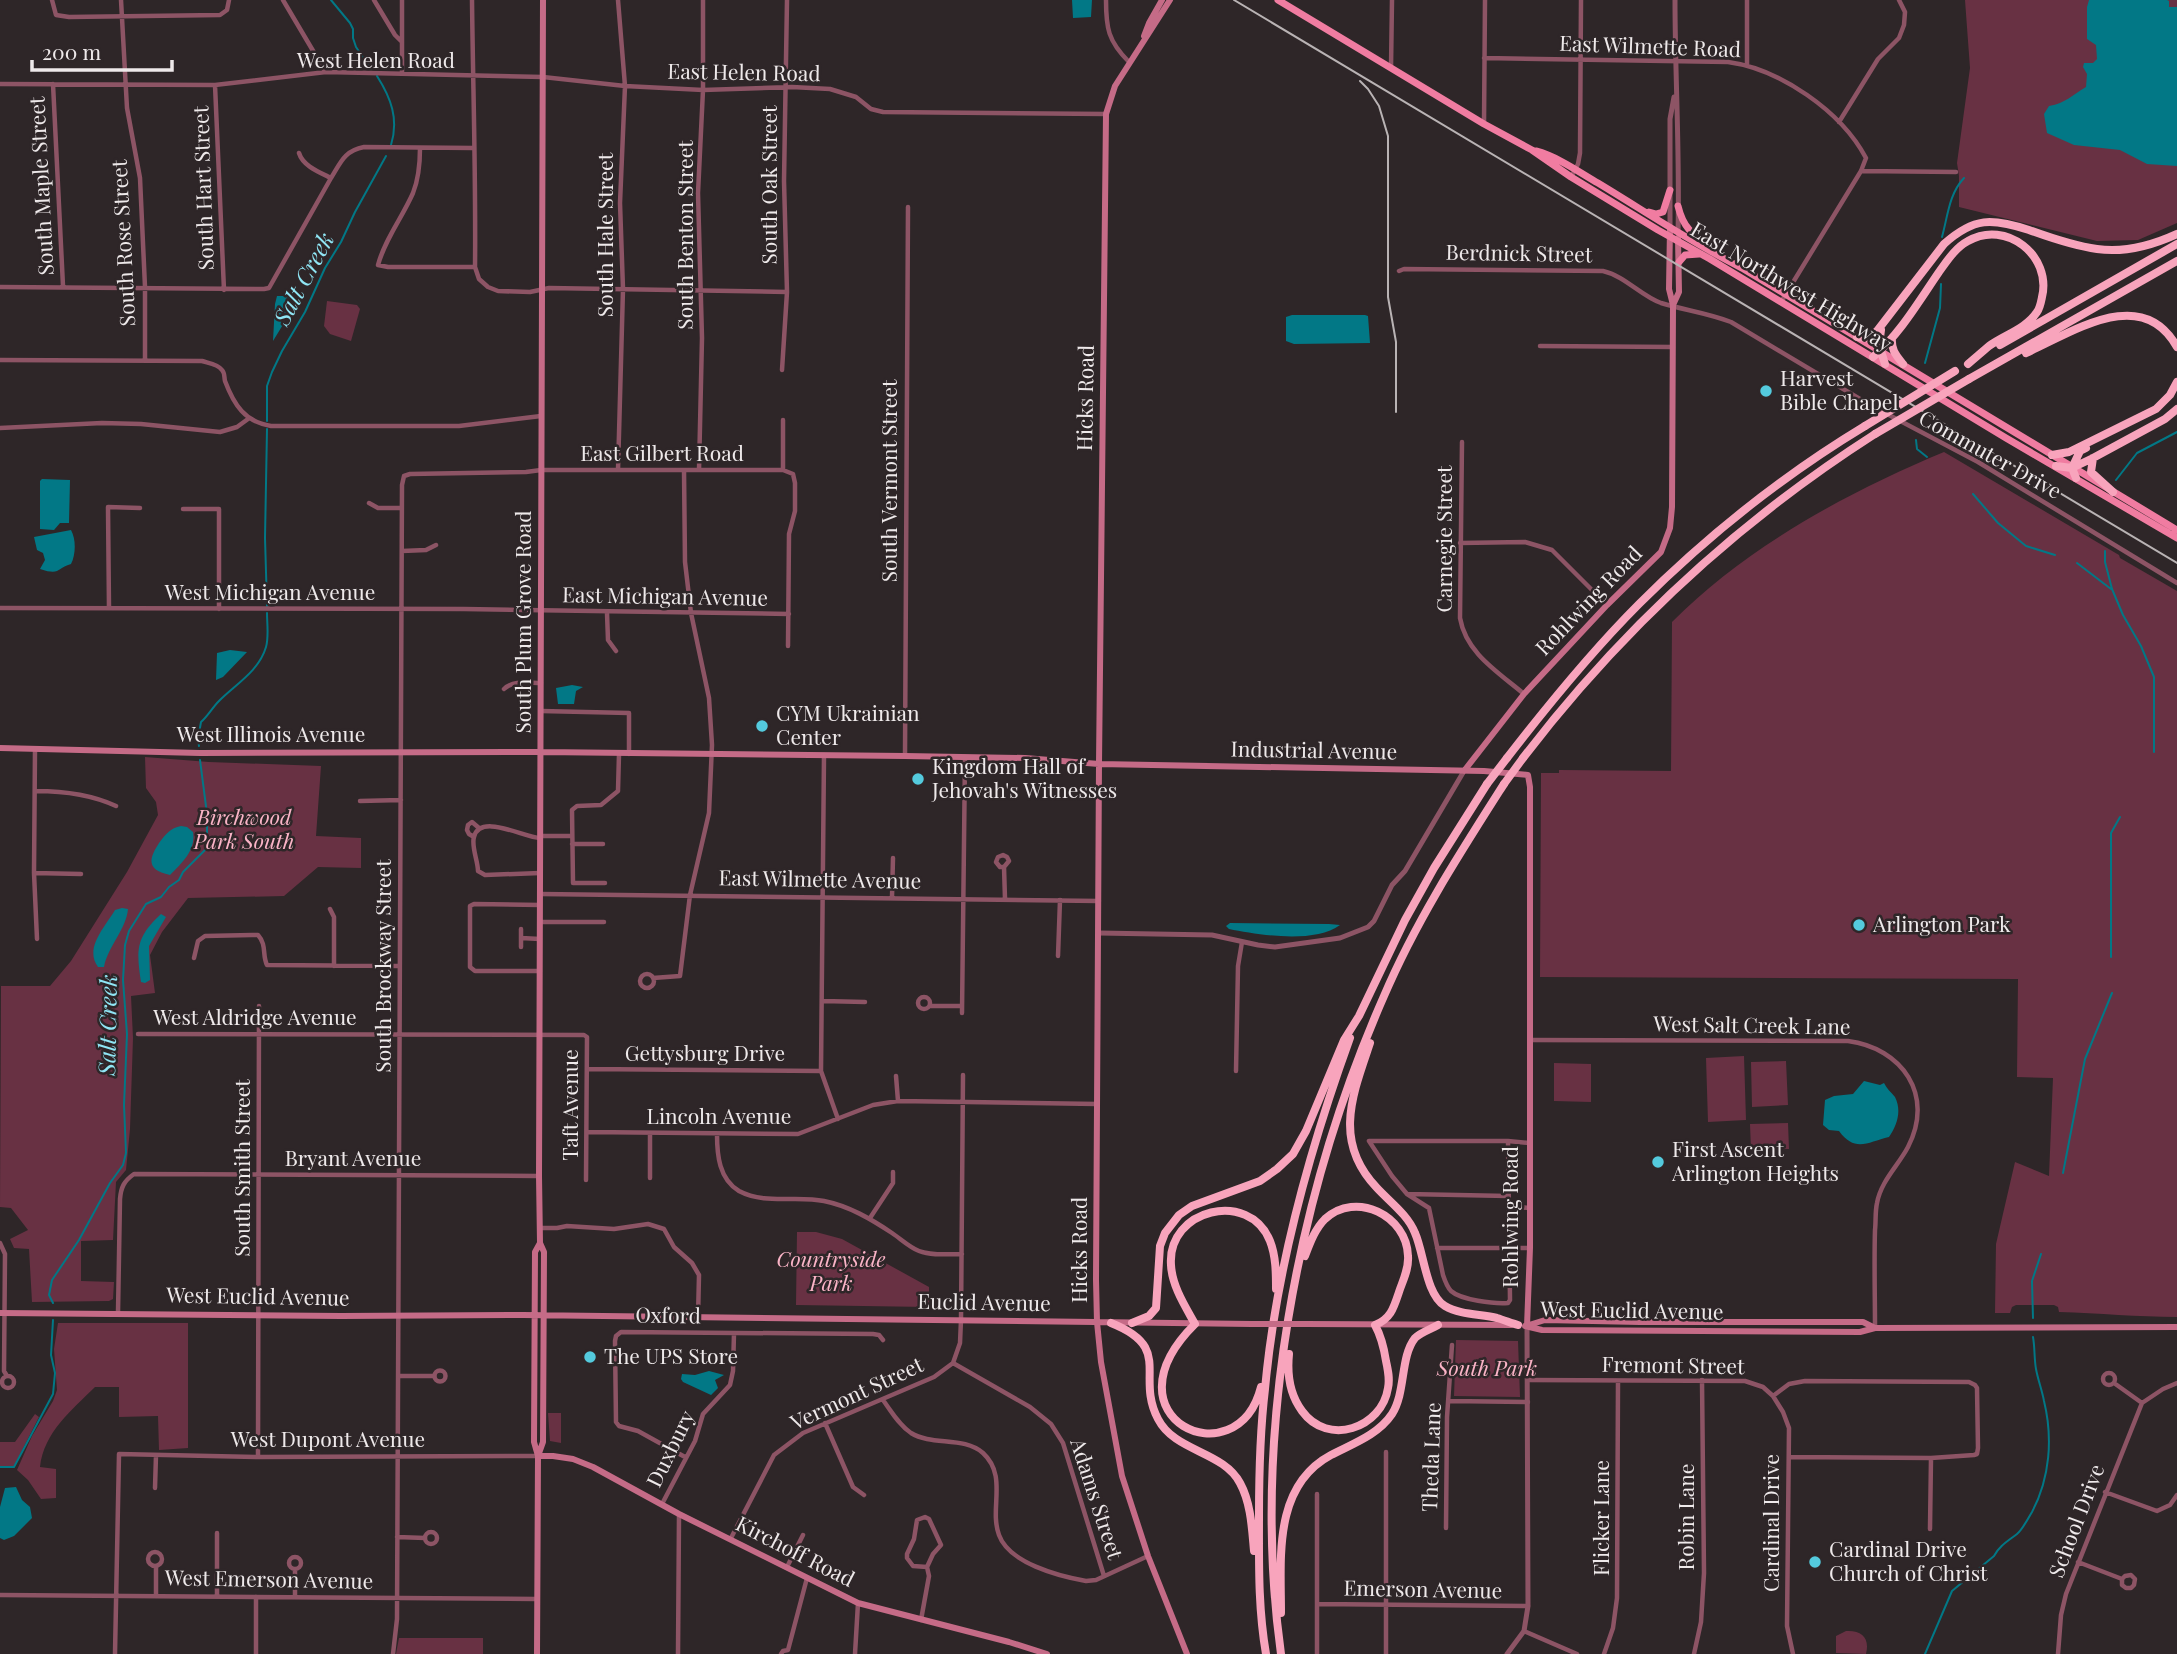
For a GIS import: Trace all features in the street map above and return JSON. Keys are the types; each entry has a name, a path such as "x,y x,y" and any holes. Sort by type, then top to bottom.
{"highway":[{"path":"1857,337 1871,336 1884,324 1944,244 1971,225 2003,222 2056,239 2110,250 2139,247 2177,234"},
{"path":"1876,354 1892,338 1963,243 1978,236 1999,234 2011,237 2031,251 2040,267 2045,286 2040,305 2037,312 2022,326 1989,346 1968,364"},
{"path":"1132,1323 1149,1315 1156,1308 1160,1246 1165,1233 1179,1215 1192,1206 1260,1181 1293,1154 1306,1131 1344,1040 1359,1016 1422,889 1507,758 1569,681 1625,618 1724,527 1835,444 1955,371 2177,244"},
{"path":"1985,371 2177,261"},
{"path":"1281,1653 1273,1564 1273,1471 1288,1318 1320,1172 1346,1089 1384,994 1446,874 1504,784 1551,722 1664,598 1726,543 1811,477 1875,435 1969,379 2099,320 2124,314 2138,315 2154,321 2167,332 2177,347"},
{"path":"1884,324 1878,338 1876,354 1885,364"},
{"path":"1892,338 1891,347 1903,364"},
{"path":"2076,478 2072,468 2080,451 2156,409 2170,395 2177,382"},
{"path":"2056,466 2072,468 2165,419 2177,409"},
{"path":"2052,455 2069,452 2103,437"},
{"path":"2093,458 2091,472 2113,492"},
{"path":"1384,994 1380,1015 1352,1096 1350,1131 1356,1160 1368,1178 1411,1225 1433,1291 1443,1305 1453,1310 1523,1325"},
{"path":"1258,1581 1259,1473 1268,1357 1276,1303 1307,1168 1329,1096 1359,1016"},
{"path":"1288,1318 1289,1373 1295,1398 1303,1413 1327,1429 1342,1431 1370,1420 1385,1400 1389,1378 1382,1342 1375,1325 1388,1318 1392,1312 1406,1272 1406,1244 1399,1228 1388,1217 1375,1210 1360,1207 1331,1215 1313,1236 1291,1299"},
{"path":"1268,1357 1259,1393 1241,1422 1219,1433 1202,1433 1184,1427 1167,1408 1162,1395 1161,1380 1165,1366 1187,1331 1195,1324 1172,1277 1171,1251 1185,1226 1195,1218 1214,1210 1241,1213 1256,1222 1266,1234 1274,1256 1276,1303"},
{"path":"1111,1323 1137,1335 1147,1348 1152,1406 1159,1422 1171,1436 1229,1468 1240,1483 1248,1505 1266,1654"},
{"path":"1281,1653 1282,1536 1286,1512 1296,1488 1315,1465 1383,1425 1399,1399 1412,1344 1422,1333 1438,1325"}],"main road":[{"name":"South Plum Grove Road","path":"537,1654 538,1456 542,1442 544,1317 544,1252 540,1244 539,1228 543,0"},
{"name":"Hicks Road","path":"1142,41 1162,0"},
{"name":"Hicks Road","path":"1170,0 1115,86 1106,114 1099,764 1097,1322 1114,1441 1122,1476 1148,1556 1187,1654"},
{"name":"East Northwest Highway","path":"1278,0 1484,124 1532,150 1546,154 1573,174 1674,234 1742,268 1783,298 1876,354 1903,364 2177,530"},
{"name":"East Northwest Highway","path":"1573,174 1643,210 1710,259 1857,337 1876,354"},
{"path":"1643,210 1657,214 1663,212 1670,190"},
{"path":"1678,206 1681,219 1690,233 1737,261 1742,268"},
{"name":"Rohlwing Road","path":"1673,305 1679,292 1679,262 1674,234"},
{"name":"Rohlwing Road","path":"1464,771 1524,694 1608,605 1654,561 1666,544 1671,528 1673,305 1669,289 1674,234"},
{"path":"1679,262 1691,253 1710,259"},
{"name":"East Northwest Highway","path":"1885,364 2177,538"},
{"name":"West Illinois Avenue","path":"0,748 200,753 824,755"},
{"name":"Industrial Avenue","path":"824,755 1024,758 1099,764 1464,771 1528,775"},
{"name":"Rohlwing Road","path":"1523,1325 1530,1248 1528,775"},
{"name":"South Plum Grove Road","path":"538,1456 534,1442 534,1317 535,1252 540,1244"},
{"path":"3,1314 118,1313"},
{"name":"West Euclid Avenue","path":"118,1313 398,1315"},
{"name":"Euclid Avenue","path":"398,1315 1523,1325"},
{"name":"West Euclid Avenue","path":"1523,1325 1545,1320 1863,1322 1875,1328 2177,1327"},
{"name":"Kirchoff Road","path":"538,1456 573,1459 593,1466 679,1514 858,1603 1047,1654"},
{"path":"1181,1654 1182,1642"}],"street":[{"path":"52,0 56,15 69,18 220,15 227,10 229,0"},
{"name":"South Rose Street","path":"121,0 125,85 140,178 145,360"},
{"path":"283,0 326,72"},
{"path":"374,0 402,42"},
{"path":"402,0 402,73"},
{"path":"472,0 475,267 479,279 498,291 530,292 542,288 787,292"},
{"name":"South Hale Street","path":"618,0 625,86 620,203 623,289 618,470"},
{"name":"South Benton Street","path":"699,470 701,291 698,193 703,90 703,0"},
{"name":"South Oak Street","path":"782,370 787,292 784,181 787,0"},
{"path":"1106,0 1108,32 1115,47 1129,62"},
{"path":"1296,0 1296,11"},
{"path":"1391,68 1392,0"},
{"path":"1484,124 1485,0"},
{"path":"1573,174 1580,153 1581,0"},
{"path":"1674,234 1670,190 1671,119 1675,90 1675,0"},
{"path":"1747,0 1747,65"},
{"path":"1839,122 1878,59 1899,38 1905,12 1899,0"},
{"name":"East Wilmette Road","path":"1484,58 1675,60 1747,65 1767,72 1803,93 1839,122 1866,158 1861,171"},
{"name":"West Helen Road","path":"0,83 215,85 326,72 543,77"},
{"name":"East Helen Road","path":"543,77 625,86 703,90 786,87 830,89 856,97 871,109 883,112 1106,114"},
{"name":"South Maple Street","path":"53,84 63,286"},
{"name":"South Hart Street","path":"215,85 224,289"},
{"path":"1674,234 1678,206 1679,115 1675,90"},
{"path":"0,287 269,288 331,178 351,150 364,147 473,148"},
{"path":"420,148 418,178 381,253 378,265 475,267"},
{"path":"299,152 300,159 331,178"},
{"path":"1783,298 1861,171 1956,172"},
{"name":"South Vermont Street","path":"905,756 908,207"},
{"name":"Berdnick Street","path":"1399,271 1603,271 1614,274 1660,302 1673,305"},
{"name":"Commuter Drive","path":"1673,305 1713,315 1731,323 1870,405 1978,462 2177,583"},
{"path":"1540,346 1673,347"},
{"path":"0,360 202,361 225,367 235,405 248,419 271,426 471,425 541,416"},
{"path":"0,428 102,423 220,432 237,427 248,419"},
{"path":"783,420 783,471 793,474 795,483 795,511 789,534 788,646"},
{"name":"Carnegie Street","path":"1462,442 1460,618 1466,639 1482,658 1524,694"},
{"name":"East Gilbert Road","path":"404,476 541,470 783,471"},
{"path":"653,978 680,976 690,895 709,813 712,754 709,698 691,613 685,562 684,470"},
{"name":"South Brockway Street","path":"393,1654 397,1619 404,476"},
{"path":"369,503 378,508 402,509"},
{"path":"109,608 108,508 140,508"},
{"path":"183,509 219,509 219,609"},
{"path":"1460,543 1525,542 1552,550 1608,605"},
{"path":"402,551 426,550 436,545"},
{"name":"West Michigan Avenue","path":"0,608 541,612"},
{"name":"East Michigan Avenue","path":"541,612 789,614"},
{"path":"607,612 608,640 616,651"},
{"path":"504,689 514,683 541,683"},
{"path":"541,711 629,713 629,755"},
{"path":"35,749 34,873 37,939"},
{"path":"605,883 573,883 573,808 599,806 618,792 619,754"},
{"path":"824,755 821,1071 838,1119"},
{"path":"962,1013 965,757"},
{"path":"1099,933 1212,935 1275,947 1340,938 1368,927 1374,921 1392,885 1405,871 1464,771"},
{"path":"36,790 61,791 100,798 116,806"},
{"path":"360,801 401,800"},
{"path":"474,837 467,830 468,825 472,822 480,828"},
{"path":"540,873 481,874 478,871 474,837 480,828 487,825 530,837 572,836"},
{"path":"572,844 603,844"},
{"path":"892,897 893,858"},
{"path":"1004,867 1005,899"},
{"path":"34,873 81,874"},
{"name":"East Wilmette Avenue","path":"540,894 1100,901"},
{"path":"1058,956 1060,900"},
{"path":"540,905 470,906 470,967 475,971 540,971"},
{"path":"330,909 334,917 334,966"},
{"path":"540,922 604,922"},
{"path":"521,929 521,947"},
{"path":"194,958 198,941 205,936 258,935 263,940 267,965 399,966"},
{"path":"521,938 540,939"},
{"path":"1236,1071 1238,966 1242,942"},
{"path":"823,1002 865,1002"},
{"name":"South Smith Street","path":"258,1457 259,1006"},
{"path":"930,1006 962,1006"},
{"name":"West Aldridge Avenue","path":"138,1034 540,1034"},
{"name":"Taft Avenue","path":"540,1034 587,1037 586,1180"},
{"name":"West Salt Creek Lane","path":"1530,1040 1848,1041 1873,1046 1896,1061 1909,1077 1915,1092 1918,1116 1908,1147 1891,1171 1877,1204 1875,1328"},
{"name":"Gettysburg Drive","path":"587,1069 821,1071"},
{"name":"Vermont Street","path":"731,1538 774,1455 803,1433 934,1377 953,1363 960,1343 961,1320 963,1075"},
{"path":"896,1076 898,1101"},
{"name":"Lincoln Avenue","path":"587,1132 798,1134 873,1105 898,1101 1097,1104"},
{"path":"650,1133 650,1178"},
{"path":"717,1134 717,1155 724,1175 738,1190 757,1198 826,1201 870,1218 916,1250 933,1254 962,1254"},
{"path":"1508,1141 1510,1300 1500,1304 1453,1293 1446,1284 1429,1208 1407,1194 1370,1141 1508,1141 1530,1143"},
{"path":"870,1218 892,1183 893,1172"},
{"name":"Bryant Avenue","path":"118,1313 121,1187 134,1174 539,1176"},
{"path":"1407,1194 1508,1196"},
{"path":"1509,1206 1530,1208"},
{"path":"539,1228 566,1226 620,1229 648,1224 664,1229 674,1247 697,1269 698,1318"},
{"path":"0,1243 5,1254 2,1362 6,1376"},
{"path":"1437,1248 1530,1248"},
{"name":"Rohlwing Road","path":"1507,1654 1524,1631 1528,1606 1528,1380 1523,1325"},
{"name":"Oxford","path":"685,1457 638,1431 619,1426 616,1422 616,1336 625,1331 873,1334 879,1335 883,1340"},
{"name":"Duxbury","path":"662,1504 695,1441 703,1414 730,1385 734,1333"},
{"name":"Theda Lane","path":"1446,1528 1447,1417 1452,1345"},
{"name":"Adams Street","path":"953,1363 1030,1407 1051,1424 1063,1443 1104,1576"},
{"path":"398,1376 434,1376"},
{"name":"Fremont Street","path":"1528,1380 1702,1380 1755,1383 1773,1396"},
{"name":"Robin Lane","path":"1694,1654 1701,1622 1704,1573 1702,1380"},
{"name":"Flicker Lane","path":"1604,1654 1613,1628 1617,1598 1618,1381"},
{"path":"1773,1396 1785,1386 1800,1381 1969,1382 1975,1385 1978,1391 1978,1448 1974,1455 1931,1458 1789,1457"},
{"path":"2114,1383 2142,1403 2163,1389 2177,1384"},
{"name":"Cardinal Drive","path":"1773,1396 1783,1412 1788,1428 1787,1626 1793,1654"},
{"path":"883,1400 897,1420 911,1433 927,1439 966,1444 982,1452 992,1464 998,1484 998,1533 1007,1550 1022,1561 1074,1579 1096,1580 1148,1556"},
{"path":"1450,1401 1528,1402"},
{"name":"School Drive","path":"2058,1654 2061,1615 2066,1594 2142,1403"},
{"path":"825,1423 853,1487 864,1495"},
{"path":"1386,1451 1386,1654"},
{"name":"West Dupont Avenue","path":"117,1595 119,1454 258,1457 538,1456"},
{"path":"155,1488 156,1455"},
{"path":"1930,1529 1931,1458"},
{"path":"2105,1492 2157,1511 2170,1505 2177,1495"},
{"path":"1317,1494 1317,1654"},
{"path":"678,1654 679,1514"},
{"path":"921,1620 929,1576 927,1567 941,1545 929,1519 925,1517 917,1520 916,1533 907,1558 913,1566 927,1567"},
{"path":"217,1596 218,1533"},
{"path":"787,1567 803,1535"},
{"path":"397,1537 425,1538"},
{"path":"2078,1562 2122,1579"},
{"path":"156,1566 156,1595"},
{"path":"295,1569 295,1597"},
{"path":"781,1654 783,1651 790,1652 807,1578"},
{"name":"West Emerson Avenue","path":"0,1595 537,1599"},
{"path":"115,1654 117,1595"},
{"path":"256,1597 256,1654"},
{"path":"855,1654 858,1603"},
{"name":"Emerson Avenue","path":"1317,1604 1528,1606"},
{"path":"1524,1631 1577,1654"}],"green space":[{"path":"1965,0 2177,0 2177,223 2138,240 2097,241 1959,207 1957,163 1970,68"},
{"path":"327,301 357,305 360,309 351,341 330,334 324,326"},
{"name":"Arlington Park","path":"1944,452 2177,591 2177,1317 2059,1312 2054,1305 2016,1305 2010,1313 1995,1313 1996,1244 2015,1162 2049,1176 2053,1078 2017,1077 2018,979 1540,977 1541,773 1559,773 1559,770 1671,771 1672,622 1732,569 1800,524 1871,485"},
{"name":"Birchwood Park South","path":"145,757 321,766 316,836 361,838 361,868 318,867 284,896 188,898 162,932 150,955 155,993 131,996 133,1038 130,1129 126,1170 116,1182 113,1240 81,1241 81,1281 114,1282 113,1299 32,1302 29,1249 14,1248 10,1239 28,1230 11,1208 0,1207 1,986 50,986 71,961 127,872 158,815 156,802 146,788"},
{"path":"1744,1056 1746,1120 1708,1122 1706,1058"},
{"path":"1786,1061 1788,1105 1752,1107 1751,1062"},
{"path":"1554,1063 1591,1064 1591,1102 1554,1101"},
{"path":"1788,1123 1789,1149 1751,1150 1750,1124"},
{"name":"Countryside Park","path":"797,1232 816,1232 842,1239 929,1287 929,1307 796,1305"},
{"path":"58,1323 188,1323 188,1448 159,1450 158,1416 119,1417 119,1387 95,1387 60,1422 47,1443 40,1467 56,1469 56,1498 41,1499 17,1470 57,1390 54,1349"},
{"name":"South Park","path":"1456,1340 1518,1341 1520,1397 1454,1396"},
{"path":"548,1413 561,1413 561,1443 550,1441"},
{"path":"35,1414 39,1417 14,1466 0,1466 0,1442 15,1442"},
{"path":"1846,1631 1864,1636 1866,1654 1836,1653 1836,1636"},
{"path":"399,1638 483,1638 483,1654 396,1654"}],"water":[{"path":"1072,0 1092,0 1091,17 1073,18"},
{"path":"2089,0 2167,0 2169,7 2177,7 2177,166 2147,164 2120,150 2074,145 2047,133 2044,114 2049,106 2064,101 2086,87 2084,63 2093,63 2097,59 2096,45 2087,39"},
{"path":"277,296 294,296 284,323 273,341 275,304"},
{"path":"1368,316 1370,343 1294,344 1286,341 1286,317"},
{"path":"42,479 70,480 69,523 60,523 54,530 40,529"},
{"path":"71,530 75,547 71,564 55,572 40,569 45,560 43,553 37,550 34,537"},
{"path":"230,650 247,652 223,677 216,680 217,653"},
{"path":"572,685 583,687 576,691 574,704 558,704 556,688"},
{"path":"181,826 193,832 190,850 170,875 162,873 152,864 153,854 166,834"},
{"path":"128,909 127,917 104,967 98,967 94,960 95,945 115,910"},
{"path":"161,914 166,917 149,946 150,980 141,982 139,952 142,937"},
{"path":"1230,923 1340,925 1316,934 1286,936 1229,929 1226,926"},
{"path":"1864,1081 1880,1085 1884,1083 1895,1097 1898,1113 1889,1137 1856,1144 1839,1131 1829,1130 1823,1125 1825,1100 1853,1094"},
{"path":"709,1371 724,1375 715,1380 718,1388 711,1395 681,1379 682,1374 695,1375"},
{"path":"16,1487 22,1500 30,1507 32,1518 14,1536 4,1540 0,1538 0,1507 5,1488"}],"waterway":[{"name":"Salt Creek","path":"331,0 350,23 356,47 371,69"},
{"name":"Salt Creek","path":"377,76 386,92 394,118 391,145"},
{"name":"Salt Creek","path":"267,421 267,386 272,372 386,156"},
{"path":"1942,237 1952,198 1964,178"},
{"path":"1925,363 1940,308 1941,284"},
{"name":"Salt Creek","path":"267,429 267,606"},
{"path":"2116,480 2137,453 2177,432"},
{"path":"1916,440 1917,449 1927,457"},
{"path":"1973,494 1998,523 2026,546 2055,555"},
{"path":"2105,551 2112,589 2154,677 2154,752"},
{"path":"2077,563 2111,589"},
{"name":"Salt Creek","path":"199,746 201,722 219,701 253,670 263,656 267,639 267,613"},
{"name":"Salt Creek","path":"53,1303 49,1295 52,1280 123,1165 126,1153 124,1105 127,1034 123,980 125,945 129,931 146,904 161,897 207,848 207,814 200,760"},
{"path":"2111,957 2111,833 2120,817"},
{"path":"2063,1173 2085,1059 2112,993"},
{"path":"2033,1318 2032,1281 2041,1254"},
{"name":"Salt Creek","path":"0,1467 14,1467 53,1394 53,1320"},
{"path":"1925,1654 1952,1591 2019,1532 2032,1512 2043,1486 2049,1443 2047,1415 2036,1369 2033,1337"}],"railway":[{"path":"1234,0 2177,563"},
{"path":"1360,81 1379,106 1388,136 1388,297 1396,342 1396,412"}],"place":[{"name":"Harvest Bible Chapel","path":"1766,391"},
{"name":"CYM Ukrainian Center","path":"762,726"},
{"name":"Kingdom Hall of Jehovah's Witnesses","path":"918,779"},
{"name":"Arlington Park","path":"1859,925"},
{"name":"First Ascent Arlington Heights","path":"1658,1162"},
{"name":"The UPS Store","path":"590,1357"},
{"name":"Cardinal Drive Church of Christ","path":"1815,1562"}]}
